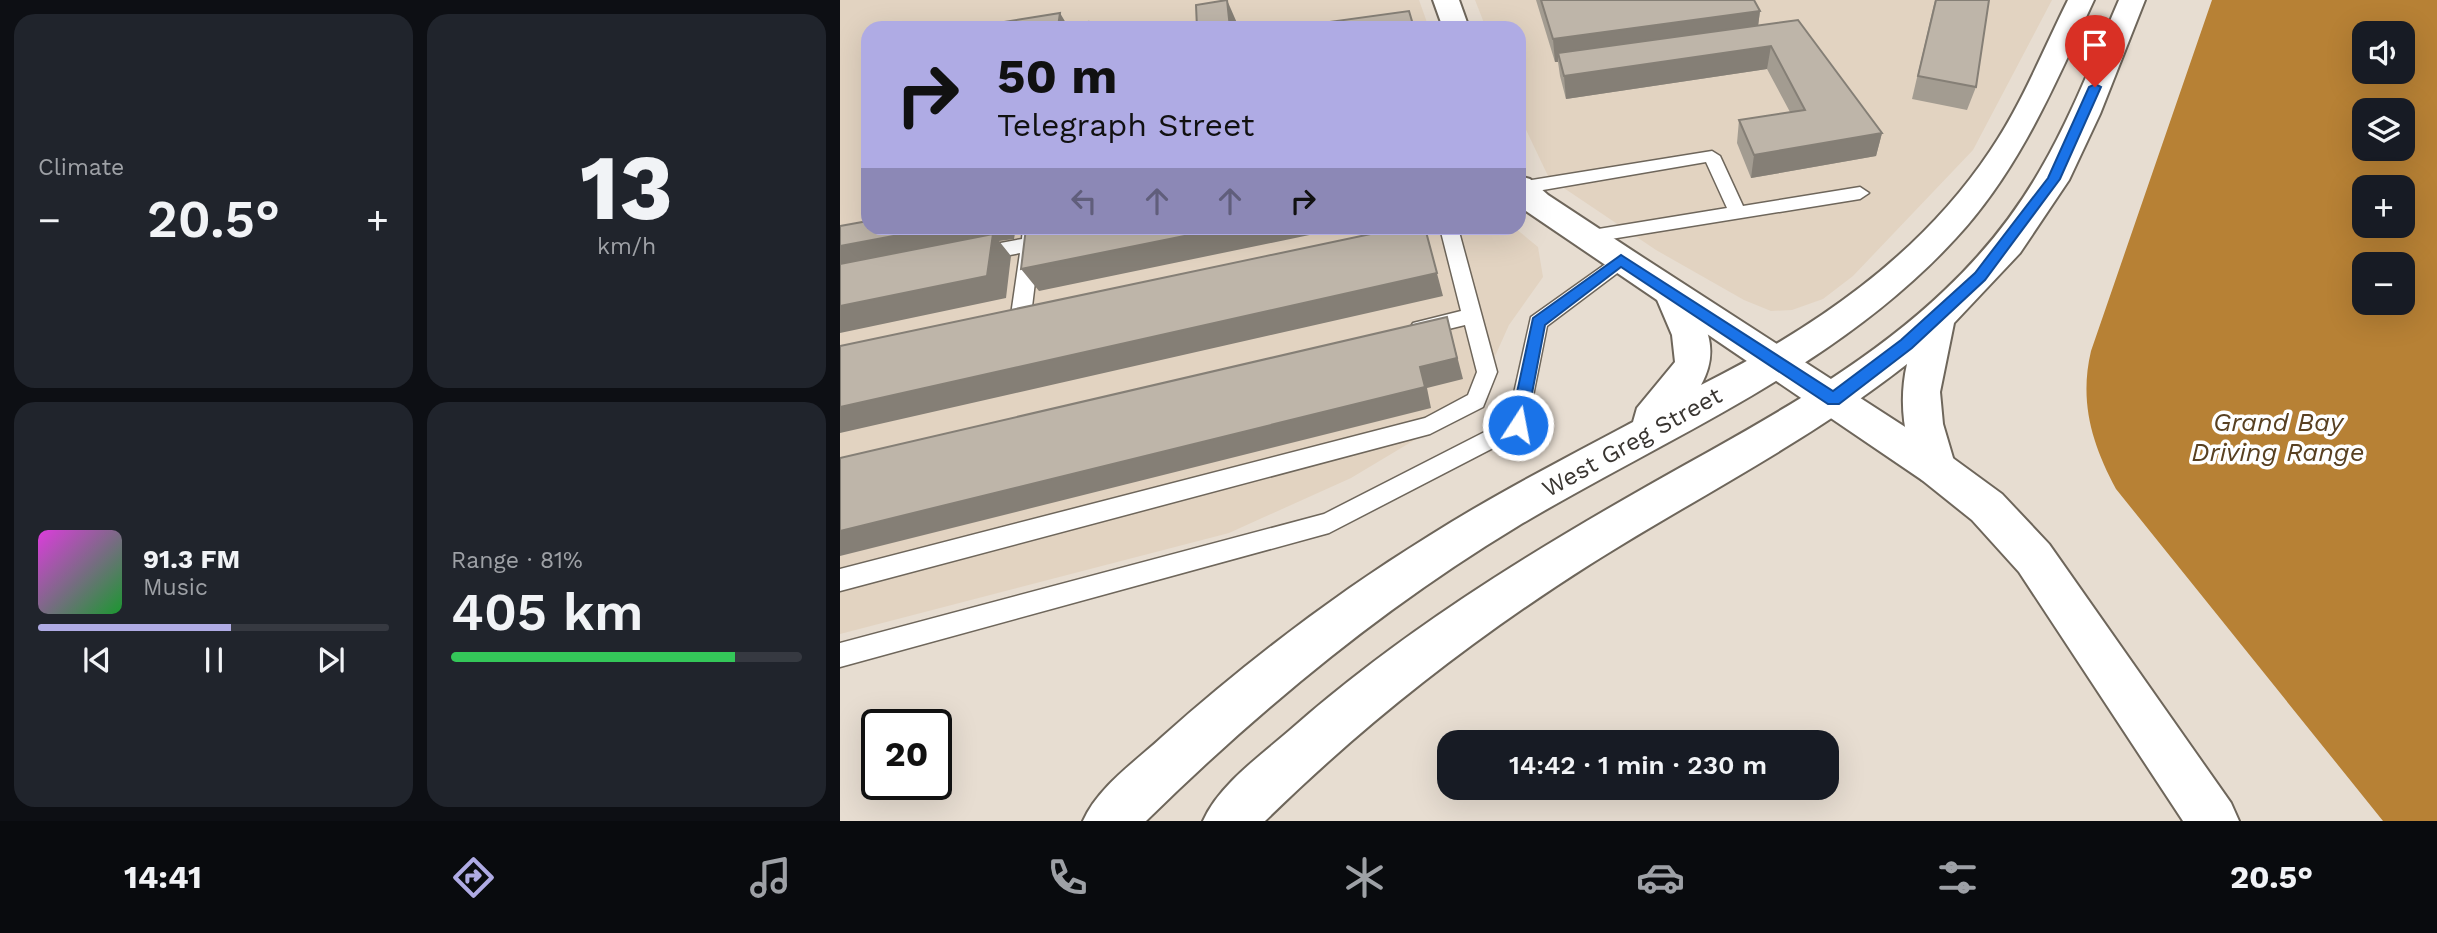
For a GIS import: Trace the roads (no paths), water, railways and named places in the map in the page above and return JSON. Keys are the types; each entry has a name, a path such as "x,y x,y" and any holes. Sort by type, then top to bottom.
{"main road":[{"path":"1446,0 1454,21"},
{"name":"West Greg Street","path":"1110,821 1218,721 1299,654 1373,598 1454,543 1778,362 1866,302 1916,257 1966,205 2006,151 2081,0"},
{"path":"1229,821 1347,712 1424,650 1510,591 1833,399 1870,374 1938,317 2003,249 2054,179 2131,1"},
{"path":"1526,193 1672,295 1936,468 1987,507 2034,558 2213,821"},
{"path":"1630,444 1685,382 1695,361 1692,334 1672,295"},
{"path":"1936,468 1921,422 1919,397 1938,317"}],"lane":[{"path":"1526,187 1712,156 1737,212"},
{"path":"1586,237 1860,193"},
{"path":"840,580 1430,425 1476,401 1488,372 1451,235"},
{"path":"1031,236 1014,317 1048,309"},
{"path":"962,258 1031,236 1071,236"},
{"path":"840,655 1329,523 1518,425 1538,322 1621,260"},
{"path":"1405,331 1472,316"}],"water":[{"name":"Grand Bay Driving Range","path":"2212,0 2437,0 2437,821 2383,821 2116,489 2100,456 2090,422 2086,388 2091,351"}]}
